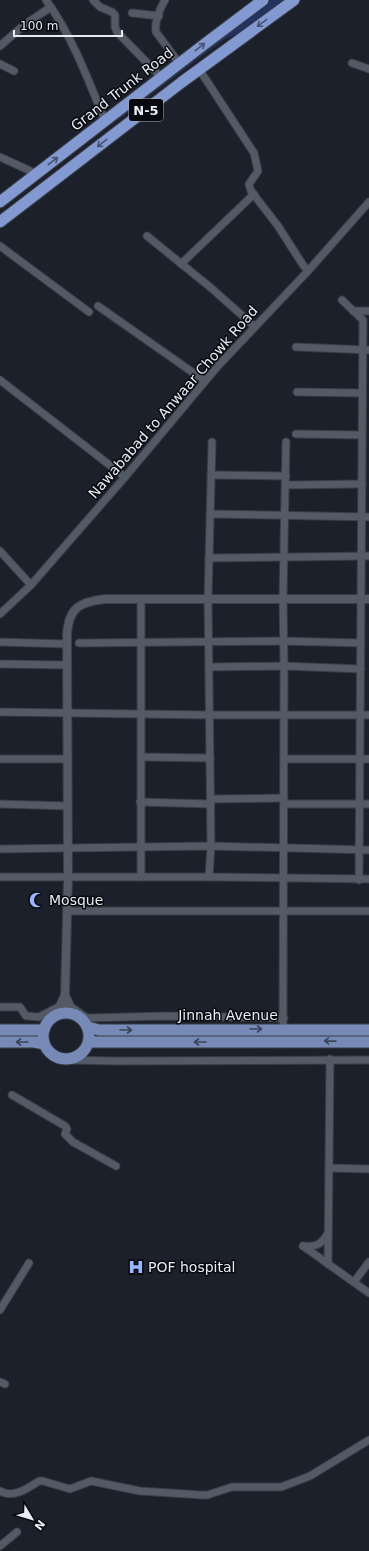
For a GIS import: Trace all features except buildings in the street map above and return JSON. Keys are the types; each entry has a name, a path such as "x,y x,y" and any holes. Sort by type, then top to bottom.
{"highway":[{"name":"Grand Trunk Road","path":"0,202 179,63 263,0"},
{"name":"N-5","path":"0,222 199,69 294,0"},
{"path":"105,121 115,134"}],"main road":[{"path":"64,1013 78,1016 84,1021 90,1034 89,1042 81,1054 75,1058 67,1060 53,1056 48,1051 44,1044 44,1030 46,1024 51,1018 64,1013"},
{"name":"Jinnah Avenue","path":"88,1027 99,1030 284,1024 369,1030"},
{"path":"0,1030 44,1030"},
{"path":"0,1042 34,1042 44,1044"},
{"name":"Jinnah Avenue","path":"89,1042 369,1042"}],"street":[{"path":"46,0 58,17 78,58 105,121"},
{"path":"93,0 105,10 112,12 115,15 115,27 118,32 161,77"},
{"path":"165,0 158,16 155,28 156,32 179,63"},
{"path":"0,46 24,25 51,7"},
{"path":"132,13 158,16"},
{"path":"352,63 369,69"},
{"path":"0,64 14,71"},
{"path":"199,69 254,153 258,171 250,184 251,191 278,226 308,271"},
{"path":"0,158 37,174"},
{"path":"181,264 254,194"},
{"name":"Nawababad to Anwaar Chowk Road","path":"0,614 31,585 205,381 308,271 369,202"},
{"path":"147,236 255,327"},
{"path":"0,246 89,312"},
{"path":"342,300 363,320 366,350 362,393 365,475 362,484 365,517 365,599 361,643 359,880"},
{"path":"98,306 205,381"},
{"path":"353,311 369,311"},
{"path":"296,347 366,350"},
{"path":"0,380 18,392 125,476"},
{"path":"297,392 362,393"},
{"path":"296,434 364,438"},
{"path":"210,877 211,802 208,599 212,442"},
{"path":"0,1007 20,1008 26,1016 39,1017 60,1006 70,1006 87,1018 165,1016 284,1024 283,598 286,442"},
{"path":"211,475 286,476"},
{"path":"286,485 362,484"},
{"path":"210,514 365,517"},
{"path":"0,551 31,585"},
{"path":"209,558 365,556"},
{"path":"51,1018 60,1006 65,995 68,878 67,644 68,621 75,609 87,602 105,599 365,599"},
{"path":"141,877 140,802 142,599"},
{"path":"79,643 283,641 361,643"},
{"path":"0,642 67,644"},
{"path":"0,664 68,665"},
{"path":"209,667 284,666 361,669"},
{"path":"0,712 210,715 369,715"},
{"path":"141,757 210,758"},
{"path":"0,759 68,759"},
{"path":"284,759 369,759"},
{"path":"140,802 284,801 369,804"},
{"path":"0,804 68,806"},
{"path":"0,849 211,846 369,850"},
{"path":"0,877 369,879"},
{"path":"67,911 369,911"},
{"path":"65,995 70,1006 78,1016"},
{"path":"328,1264 330,1059"},
{"path":"67,1060 369,1060"},
{"path":"12,1095 65,1126 67,1129 65,1134 73,1142 116,1166"},
{"path":"329,1168 369,1169"},
{"path":"329,1232 323,1242 312,1247 303,1246 369,1293"},
{"path":"354,1282 369,1262"},
{"path":"0,1310 29,1263"},
{"path":"0,1491 4,1494 19,1492 43,1481 70,1489 91,1481 140,1491 202,1495 207,1495 232,1487 281,1487 310,1476 369,1440"},
{"path":"0,1546 17,1532"}],"shaded area":[{"path":"270,0 285,0 237,34 225,39 119,119 117,115"}],"place":[{"name":"Mosque","path":"37,900"},
{"name":"POF hospital","path":"136,1267"}]}
